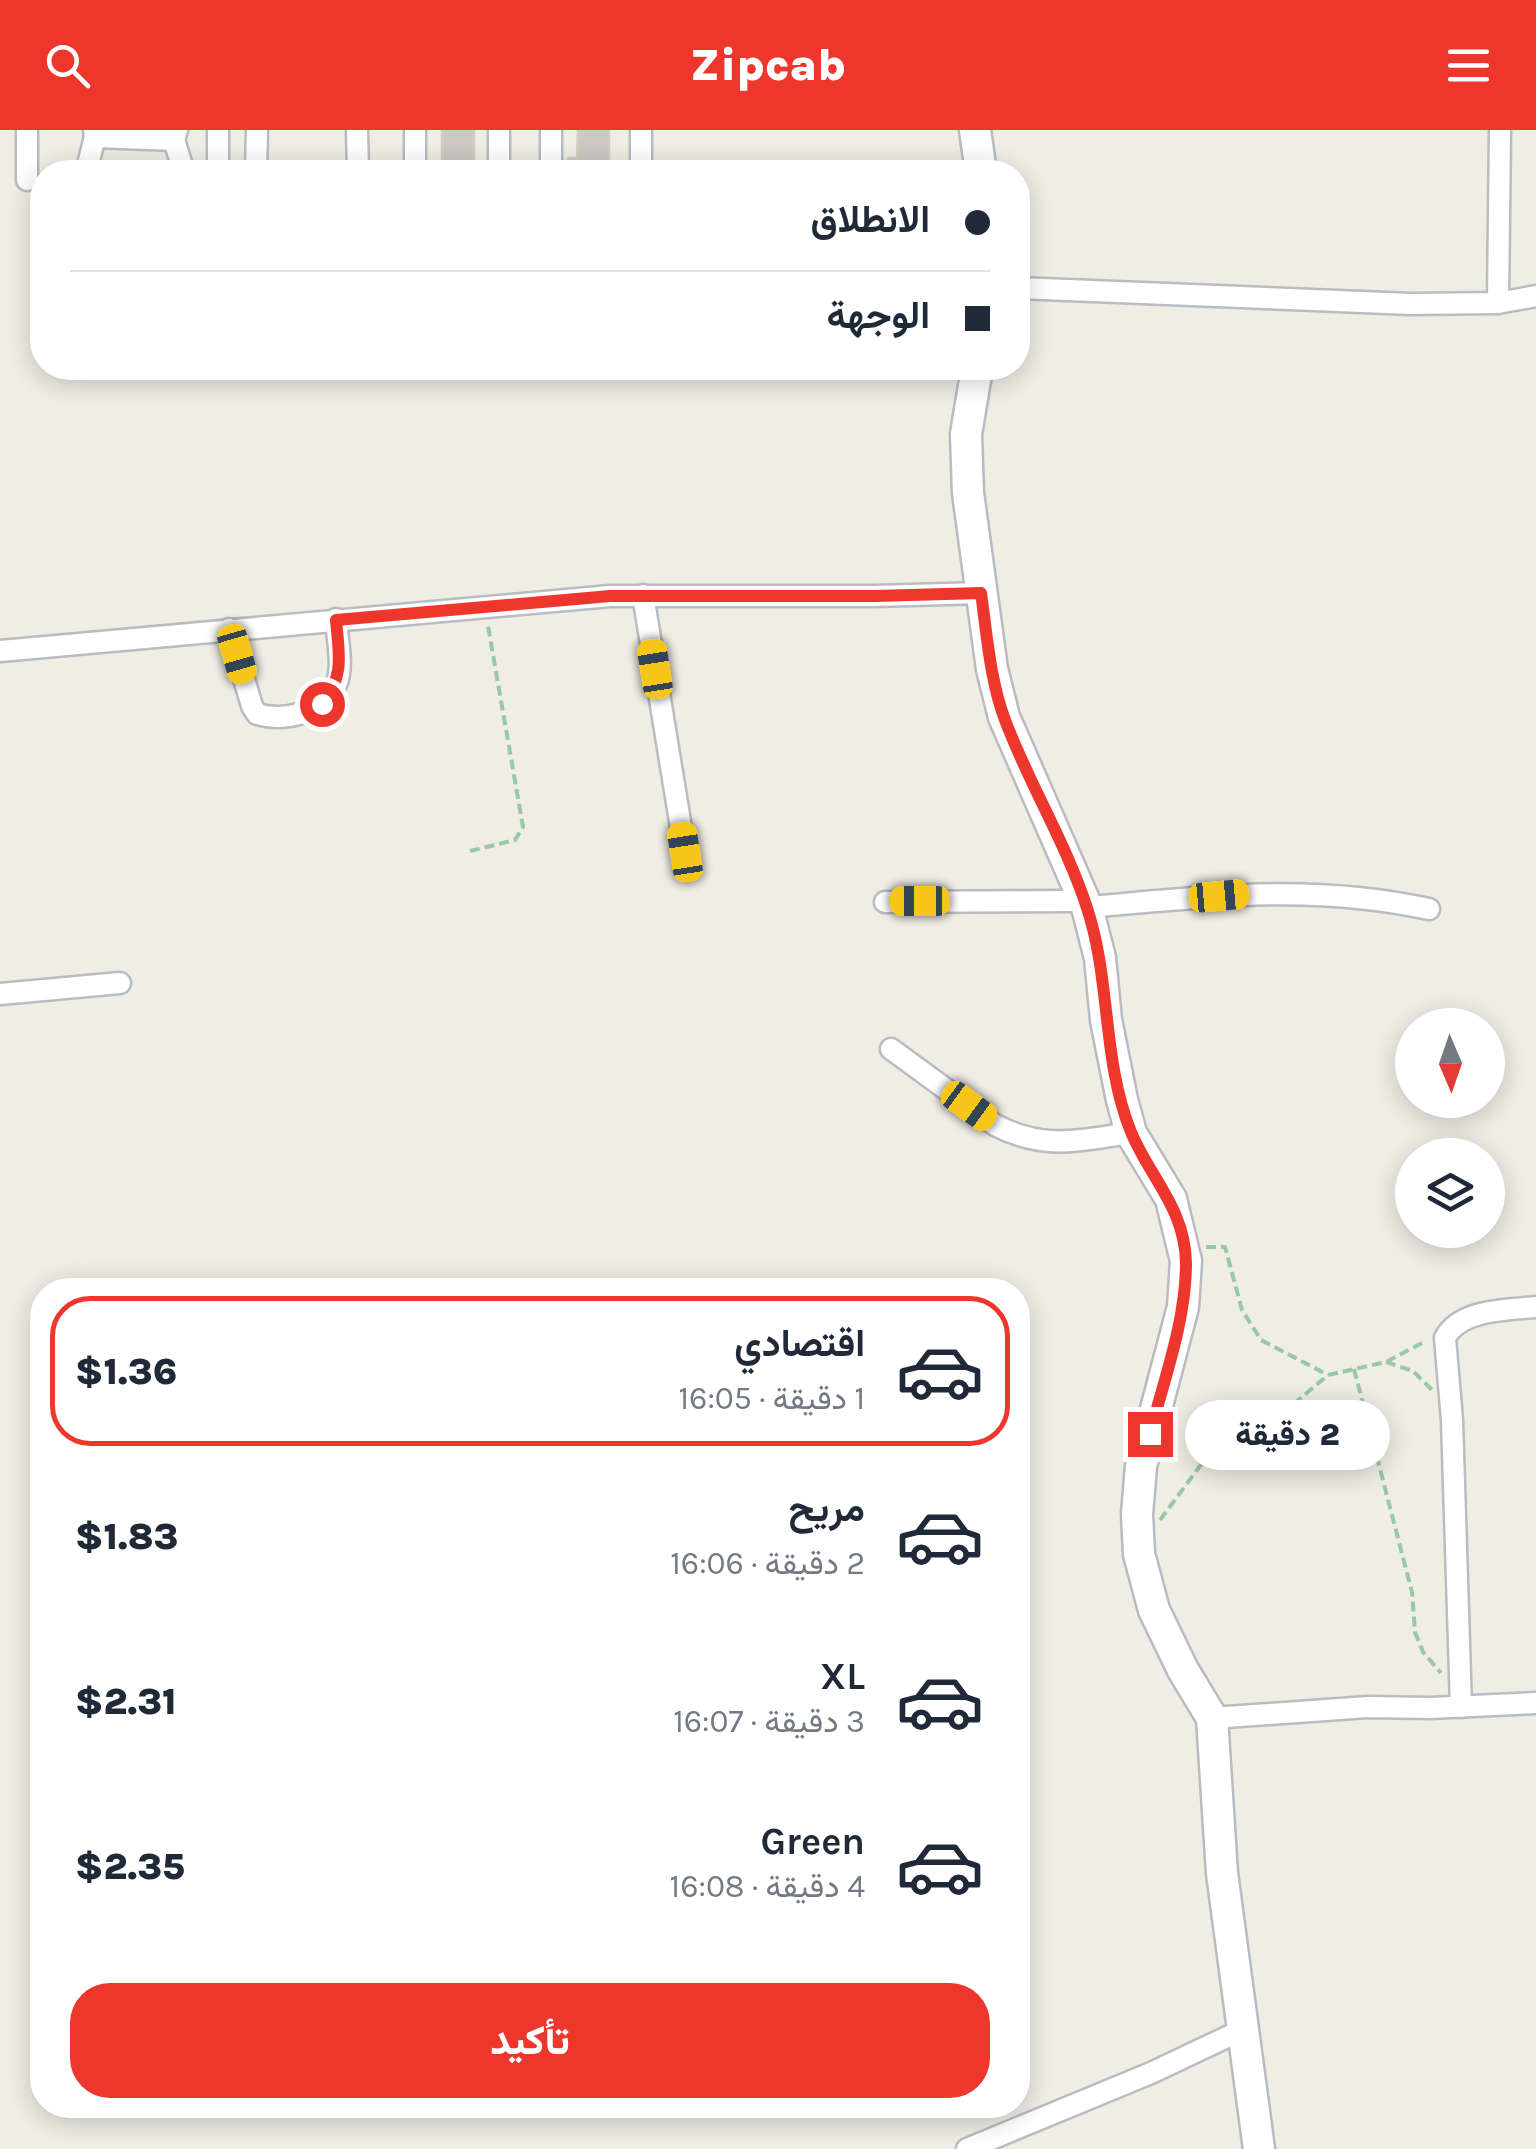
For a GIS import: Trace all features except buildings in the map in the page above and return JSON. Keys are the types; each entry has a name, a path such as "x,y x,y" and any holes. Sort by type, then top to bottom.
{"main road":[{"path":"976,130 980,160"},
{"path":"975,380 966,434 968,494 992,669 1004,716 1086,904 1100,958 1106,1020 1122,1100 1132,1133 1171,1199 1184,1247 1183,1307 1142,1466 1137,1514 1139,1548 1154,1610 1212,1718 1222,1873 1259,2149"}],"street":[{"path":"27,130 27,180"},
{"path":"218,130 218,160"},
{"path":"256,160 257,130"},
{"path":"357,130 358,160"},
{"path":"415,130 415,160"},
{"path":"500,130 500,160"},
{"path":"551,130 551,160"},
{"path":"641,130 641,160"},
{"path":"1498,304 1500,130"},
{"path":"89,160 94,134 176,135 181,160"},
{"path":"1030,288 1411,304 1498,304 1536,296"},
{"path":"0,651 485,606 643,596 981,593"},
{"path":"643,596 685,852"},
{"path":"229,629 252,706 257,714 268,717 306,713 322,704 336,686 336,620"},
{"path":"884,902 1086,904 1305,892 1386,900 1428,909"},
{"path":"0,994 120,982"},
{"path":"891,1049 1012,1134 1052,1144 1132,1133"},
{"path":"1460,1701 1452,1420 1445,1338 1450,1328 1471,1316 1536,1307"},
{"path":"1212,1718 1460,1701 1536,1703"},
{"path":"966,2149 1151,2073 1244,2029"}],"path":[{"path":"470,850 515,840 523,826 485,606"},
{"path":"1184,1247 1225,1247 1242,1310 1261,1340 1328,1375"},
{"path":"1139,1548 1200,1466 1220,1449 1283,1413 1328,1375 1386,1362 1450,1328"},
{"path":"1386,1362 1413,1371 1437,1395 1452,1420"},
{"path":"1354,1369 1412,1592 1415,1632 1423,1652 1460,1701"}],"route":[{"path":"322,704 336,686 336,620 610,596 981,593 992,669 1004,716 1087,907 1100,958 1106,1020 1132,1133 1171,1199 1182,1235 1186,1261 1183,1307 1150,1434"}]}
